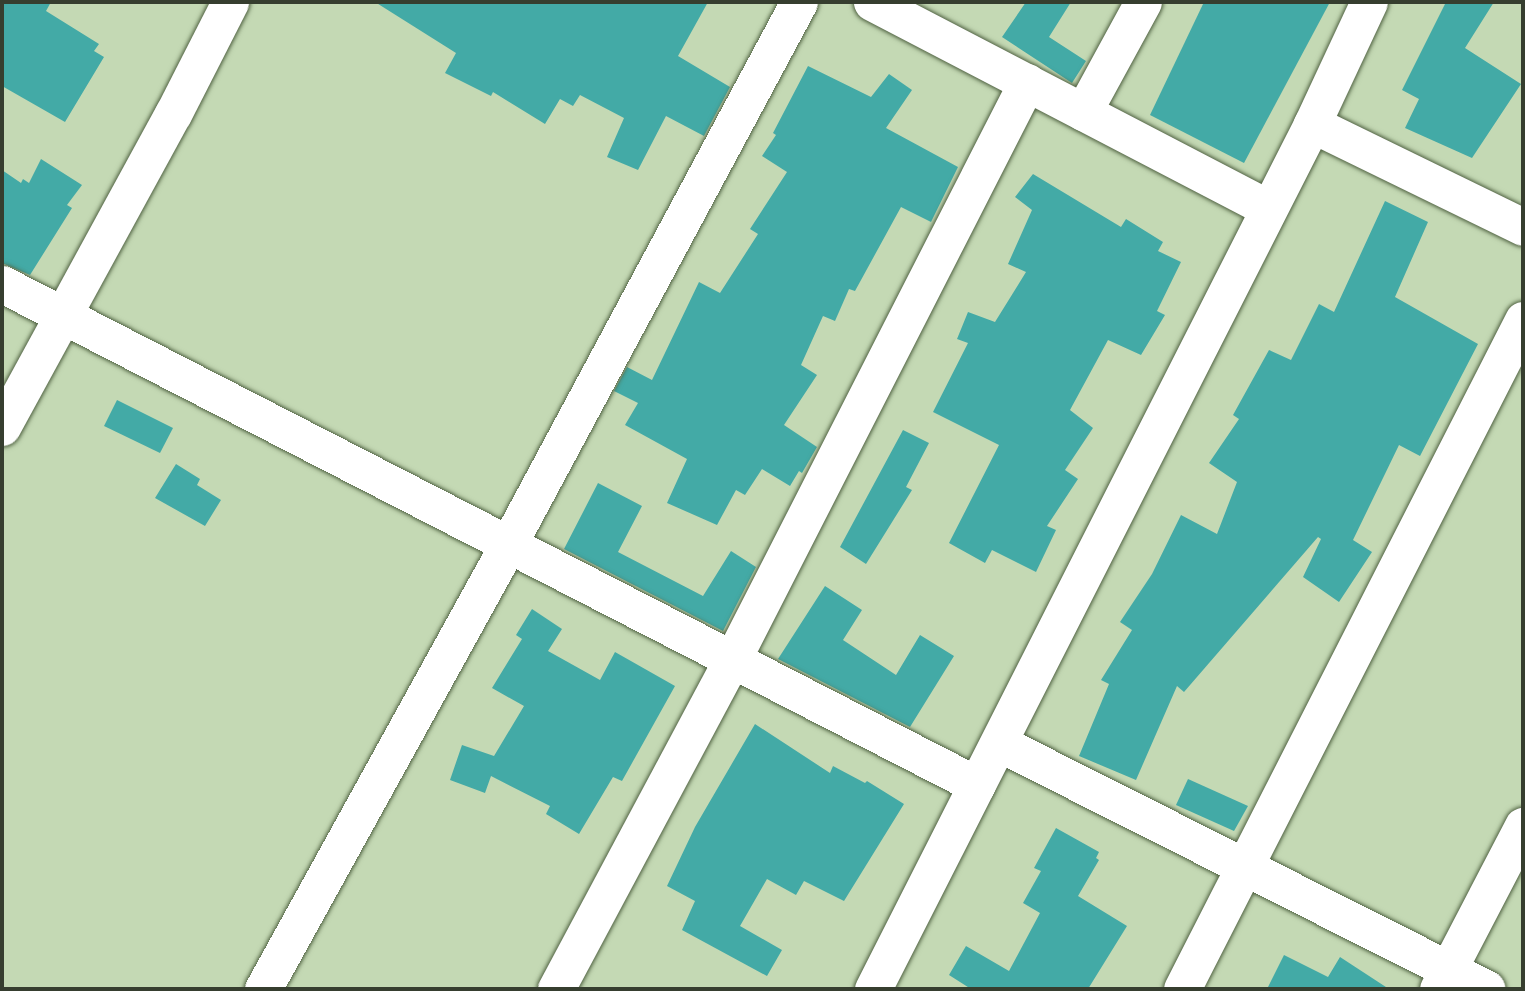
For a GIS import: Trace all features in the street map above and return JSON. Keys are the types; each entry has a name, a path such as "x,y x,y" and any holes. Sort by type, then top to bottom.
{"street":[{"path":"2,427 64,316 230,2"},
{"path":"263,989 509,544 799,2"},
{"path":"872,2 1267,208"},
{"path":"1083,112 1143,2"},
{"path":"873,989 1267,208 1312,124 1369,2"},
{"path":"556,989 732,660 1027,82"},
{"path":"1312,124 1523,227"},
{"path":"2,284 977,785"},
{"path":"1182,989 1523,320"},
{"path":"999,743 1246,867 1443,980 1487,989"},
{"path":"1443,980 1523,826"}],"building":[{"path":"2,2 51,2 46,11 99,44 94,51 104,57 65,122 2,86"},
{"path":"375,2 708,2 678,56 730,87 704,136 666,116 638,170 607,157 624,118 580,95 573,106 560,99 545,124 493,92 491,96 445,73 456,53"},
{"path":"1026,2 1071,2 1049,37 1086,61 1072,83 1002,37"},
{"path":"1204,2 1330,2 1244,163 1150,115"},
{"path":"1446,2 1494,2 1465,48 1521,84 1472,158 1405,128 1419,99 1402,90"},
{"path":"808,66 871,97 889,74 912,90 886,128 958,167 931,222 901,207 855,291 849,289 835,321 823,316 801,365 817,375 784,425 817,447 802,473 799,471 790,486 762,469 745,495 736,490 717,525 667,503 687,459 625,425 638,403 614,391 627,367 652,380 699,282 720,293 758,234 750,229 787,172 762,156 776,135 773,133"},
{"path":"41,159 82,185 67,205 72,208 30,275 2,263 2,170 21,183 23,179 29,183"},
{"path":"1033,174 1121,227 1126,219 1163,242 1158,251 1181,262 1157,311 1165,315 1141,355 1108,340 1070,410 1093,428 1065,470 1078,479 1047,526 1056,530 1036,572 992,550 985,563 949,543 999,445 933,412 968,343 957,339 968,312 995,322 1026,272 1008,264 1032,210 1015,197"},
{"path":"1385,201 1428,222 1395,297 1478,344 1420,456 1399,445 1353,540 1372,552 1339,602 1303,577 1321,539 1318,537 1184,692 1177,686 1136,780 1079,756 1109,684 1101,680 1132,630 1120,622 1152,574 1181,515 1217,534 1237,482 1209,463 1239,419 1233,415 1269,350 1291,360 1319,304 1334,312"},
{"path":"117,400 173,428 160,453 104,426"},
{"path":"903,430 929,443 906,487 912,490 866,564 840,547"},
{"path":"176,464 200,479 197,485 221,500 205,526 155,498"},
{"path":"598,483 642,506 618,552 703,596 731,551 756,567 723,631 564,549"},
{"path":"825,586 862,610 843,640 896,675 920,635 954,656 910,727 778,659"},
{"path":"532,609 562,629 548,651 600,680 615,652 675,686 622,781 613,777 579,834 546,814 550,806 491,776 485,793 450,780 462,745 494,756 524,706 492,688 522,639 516,635"},
{"path":"755,724 830,773 833,766 865,783 867,781 904,804 844,901 804,881 796,895 767,879 740,926 782,950 767,976 682,930 695,901 667,886 695,827"},
{"path":"1188,779 1248,806 1234,831 1176,805"},
{"path":"1056,828 1099,852 1096,858 1099,860 1078,896 1127,926 1088,989 971,989 949,975 966,946 1009,971 1040,913 1023,903 1041,871 1034,868"},
{"path":"1284,955 1328,977 1340,957 1389,989 1267,989"}]}
